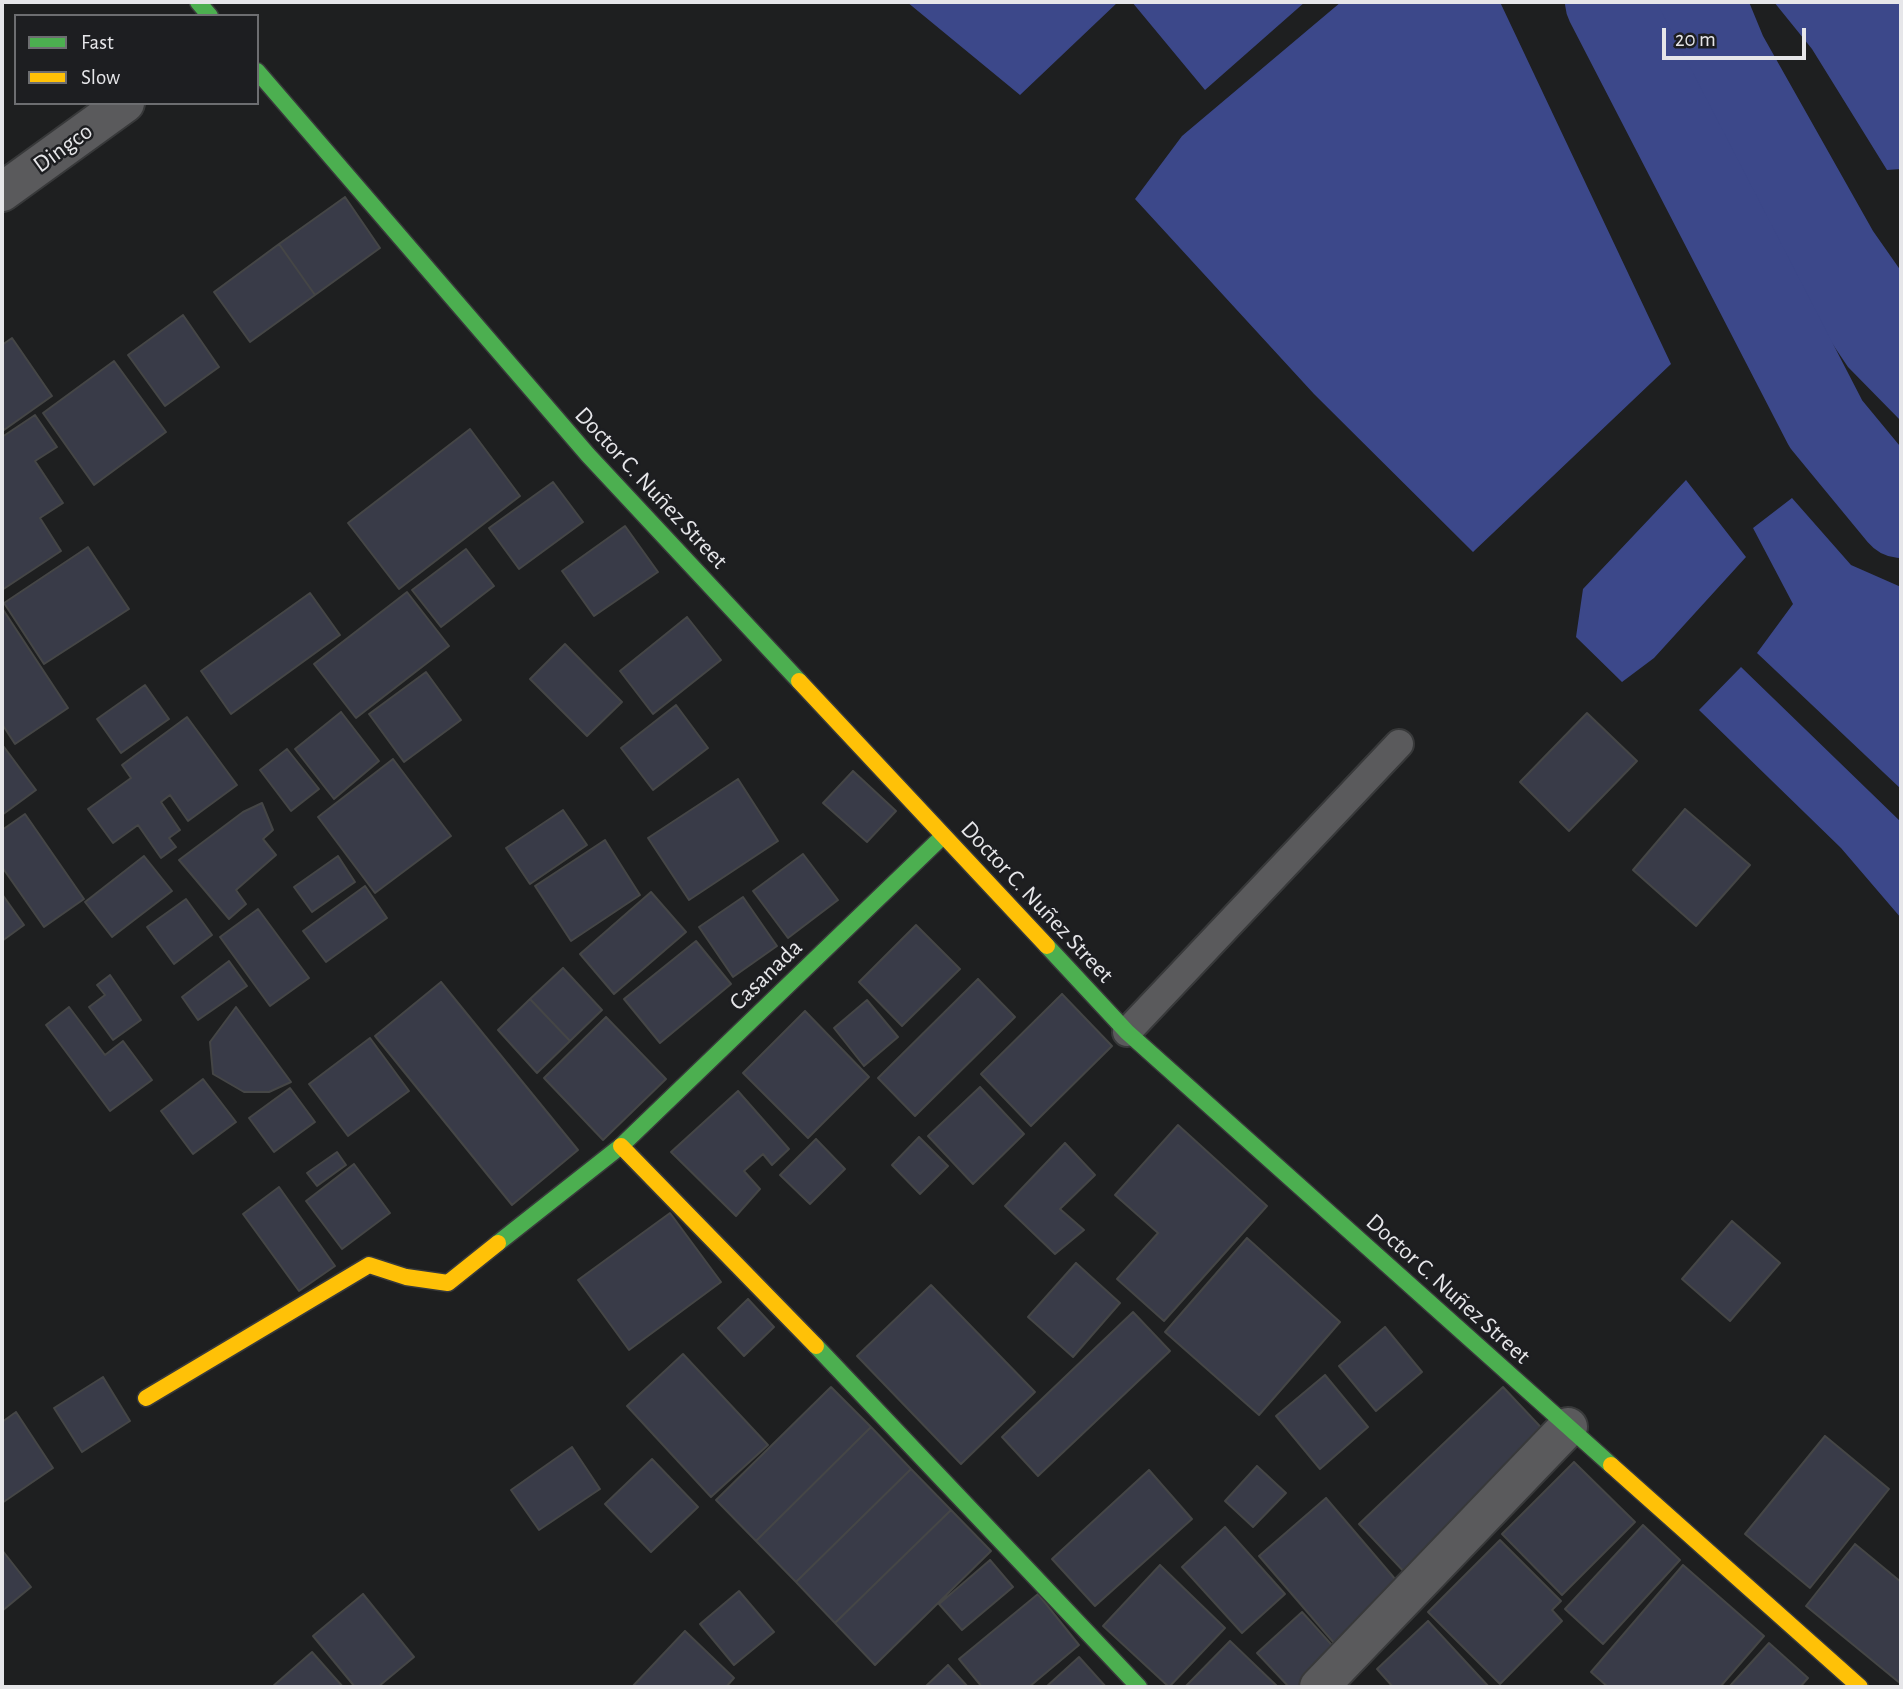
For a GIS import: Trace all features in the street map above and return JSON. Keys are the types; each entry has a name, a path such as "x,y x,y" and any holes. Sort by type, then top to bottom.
{"main road":[{"name":"Doctor C. Nuñez Street","path":"259,73 588,455 1127,1032 1860,1687"},
{"name":"Casanada","path":"146,1398 369,1265 406,1277 448,1283 621,1146 943,836"},
{"path":"621,1146 880,1411 1139,1687"}],"street":[{"name":"Dingco","path":"2,192 122,105"},
{"path":"1319,1687 1568,1427"}],"lane":[{"path":"1127,1032 1399,744"}],"water":[{"path":"907,2 1118,2 1020,95"},
{"path":"1132,2 1305,2 1205,90"},
{"path":"1341,2 1500,2 1671,364 1473,552 1314,394 1135,199 1182,136"},
{"path":"1639,2 1749,2 1763,36 1873,231 1901,271 1901,421 1848,367 1752,224 1650,17"},
{"path":"1774,2 1901,2 1901,169 1887,170 1812,49"},
{"path":"1686,480 1746,557 1654,658 1622,682 1576,637 1583,589"},
{"path":"1792,498 1851,565 1901,587 1901,789 1757,653 1793,604 1753,528"},
{"path":"1741,667 1901,822 1901,918 1841,848 1699,710"}],"building":[{"path":"345,197 380,248 315,295 279,244"},
{"path":"279,244 315,295 250,342 214,292"},
{"path":"183,315 219,367 165,406 128,355"},
{"path":"12,338 52,396 4,430 2,345"},
{"path":"114,361 166,432 94,485 43,413"},
{"path":"35,415 57,447 35,461 63,503 40,518 61,551 2,590 2,437"},
{"path":"470,429 520,496 399,589 348,523"},
{"path":"553,482 583,522 519,569 489,528"},
{"path":"625,526 658,572 594,616 562,571"},
{"path":"88,547 129,609 44,664 4,603"},
{"path":"466,549 494,586 441,627 412,590"},
{"path":"407,592 449,646 356,718 314,664"},
{"path":"310,593 340,635 231,714 201,671"},
{"path":"2,608 68,708 15,744 2,724"},
{"path":"687,617 721,660 653,714 620,671"},
{"path":"565,644 622,702 587,736 530,679"},
{"path":"426,672 461,720 404,762 369,714"},
{"path":"145,685 169,719 121,753 97,719"},
{"path":"676,705 708,748 653,790 621,748"},
{"path":"341,712 379,761 334,799 295,749"},
{"path":"1587,713 1637,761 1569,831 1520,782"},
{"path":"187,717 237,785 188,821 170,795 161,802 180,830 169,838 176,847 161,858 138,825 113,843 88,809 131,778 122,765"},
{"path":"4,747 36,790 2,815 2,749"},
{"path":"287,749 319,789 291,811 260,770"},
{"path":"393,759 451,836 375,893 318,817"},
{"path":"853,771 896,811 867,842 823,803"},
{"path":"738,779 778,841 689,900 648,838"},
{"path":"262,803 273,830 263,839 276,855 236,890 246,904 229,919 179,860 243,812"},
{"path":"1685,809 1750,865 1696,926 1633,870"},
{"path":"563,810 587,845 530,884 506,848"},
{"path":"25,814 84,899 44,927 2,867 2,830"},
{"path":"605,840 640,895 571,941 535,886"},
{"path":"803,854 838,900 788,938 753,891"},
{"path":"144,856 172,891 112,937 85,902"},
{"path":"338,856 355,882 312,912 294,887"},
{"path":"365,886 387,918 326,962 303,931"},
{"path":"651,892 686,932 614,994 580,954"},
{"path":"2,894 24,925 2,941"},
{"path":"743,897 777,946 733,977 699,927"},
{"path":"186,899 212,935 174,964 147,927"},
{"path":"258,909 309,978 270,1006 220,937"},
{"path":"916,925 960,969 902,1026 859,982"},
{"path":"696,941 731,984 660,1043 624,999"},
{"path":"229,961 247,986 198,1020 182,997"},
{"path":"563,968 602,1010 570,1041 530,999"},
{"path":"110,975 141,1020 113,1040 89,1007 105,995 97,985"},
{"path":"978,979 1015,1017 915,1116 878,1078"},
{"path":"441,982 578,1150 512,1205 375,1036"},
{"path":"1062,994 1112,1046 1031,1126 981,1074"},
{"path":"530,999 570,1041 537,1073 498,1030"},
{"path":"867,1000 898,1037 864,1066 834,1028"},
{"path":"69,1007 105,1055 123,1041 152,1080 110,1111 46,1025"},
{"path":"236,1007 291,1082 269,1092 244,1092 213,1074 210,1042"},
{"path":"805,1011 869,1077 808,1138 743,1073"},
{"path":"606,1017 666,1079 603,1140 544,1078"},
{"path":"370,1038 409,1091 348,1136 309,1084"},
{"path":"203,1079 236,1122 193,1154 161,1111"},
{"path":"980,1087 1024,1134 973,1184 928,1136"},
{"path":"290,1088 315,1122 274,1152 249,1118"},
{"path":"738,1091 789,1149 772,1165 763,1154 744,1171 760,1189 736,1216 671,1152"},
{"path":"1178,1125 1267,1206 1164,1321 1117,1279 1158,1233 1115,1195"},
{"path":"919,1137 948,1166 920,1194 892,1165"},
{"path":"816,1139 845,1169 810,1204 780,1175"},
{"path":"1065,1143 1095,1175 1060,1209 1084,1230 1055,1254 1005,1206"},
{"path":"337,1152 346,1165 317,1186 307,1173"},
{"path":"354,1164 390,1213 342,1249 306,1201"},
{"path":"279,1187 335,1266 299,1291 243,1214"},
{"path":"670,1213 721,1282 629,1350 578,1280"},
{"path":"1732,1221 1780,1263 1730,1321 1682,1279"},
{"path":"1247,1238 1340,1322 1259,1415 1165,1332"},
{"path":"1076,1263 1120,1303 1073,1357 1028,1317"},
{"path":"931,1285 1035,1392 961,1464 857,1356"},
{"path":"748,1299 774,1327 744,1356 718,1328"},
{"path":"1133,1312 1170,1351 1038,1476 1002,1437"},
{"path":"1385,1327 1422,1372 1376,1411 1339,1366"},
{"path":"683,1354 768,1445 711,1497 627,1406"},
{"path":"1325,1375 1368,1427 1320,1469 1276,1416"},
{"path":"103,1377 130,1421 82,1452 54,1408"},
{"path":"831,1387 871,1427 756,1541 716,1500"},
{"path":"1503,1387 1551,1438 1408,1576 1359,1524"},
{"path":"16,1412 53,1468 2,1503 2,1422"},
{"path":"871,1427 911,1469 796,1582 756,1541"},
{"path":"1825,1436 1889,1489 1810,1588 1745,1534"},
{"path":"572,1447 600,1489 539,1530 511,1490"},
{"path":"652,1459 698,1507 651,1552 605,1504"},
{"path":"1574,1462 1635,1522 1562,1595 1502,1534"},
{"path":"1257,1466 1286,1493 1253,1527 1225,1501"},
{"path":"911,1469 951,1510 835,1623 796,1582"},
{"path":"1149,1470 1192,1519 1095,1606 1052,1559"},
{"path":"1326,1498 1407,1593 1340,1650 1259,1556"},
{"path":"951,1510 991,1551 875,1665 835,1623"},
{"path":"1643,1525 1680,1560 1603,1644 1565,1609"},
{"path":"1225,1527 1285,1594 1242,1633 1182,1567"},
{"path":"1500,1540 1561,1601 1552,1610 1562,1621 1500,1684 1428,1612"},
{"path":"1855,1544 1901,1582 1901,1684 1806,1606"},
{"path":"2,1550 31,1587 2,1611"},
{"path":"990,1560 1013,1587 962,1630 939,1604"},
{"path":"1160,1565 1225,1628 1169,1687 1103,1626"},
{"path":"1683,1565 1764,1636 1720,1687 1608,1687 1591,1672"},
{"path":"739,1591 774,1632 734,1665 700,1624"},
{"path":"363,1594 414,1657 378,1687 355,1687 313,1636"},
{"path":"1038,1594 1079,1645 1029,1687 982,1687 959,1659"},
{"path":"1302,1612 1340,1654 1304,1687 1289,1687 1257,1653"},
{"path":"1428,1621 1489,1687 1393,1687 1377,1669"},
{"path":"685,1631 734,1678 726,1687 632,1687"},
{"path":"1230,1641 1278,1687 1185,1687"},
{"path":"1769,1643 1808,1678 1800,1687 1729,1687"},
{"path":"312,1652 343,1687 272,1687"},
{"path":"1079,1657 1106,1687 1046,1687"},
{"path":"948,1665 968,1687 925,1687"}],"waterway":[{"path":"1608,2 1826,424 1901,515"}],"traffic: fast":[{"path":"198,2 208,14"},
{"path":"259,73 588,455 799,681"},
{"path":"498,1243 621,1146 943,836"},
{"path":"1047,946 1127,1032 1611,1465"},
{"path":"816,1346 1139,1687"}],"traffic: slow":[{"path":"799,681 1047,946"},
{"path":"621,1146 816,1346"},
{"path":"146,1398 369,1265 406,1277 448,1283 498,1243"},
{"path":"1611,1465 1860,1687"}]}
